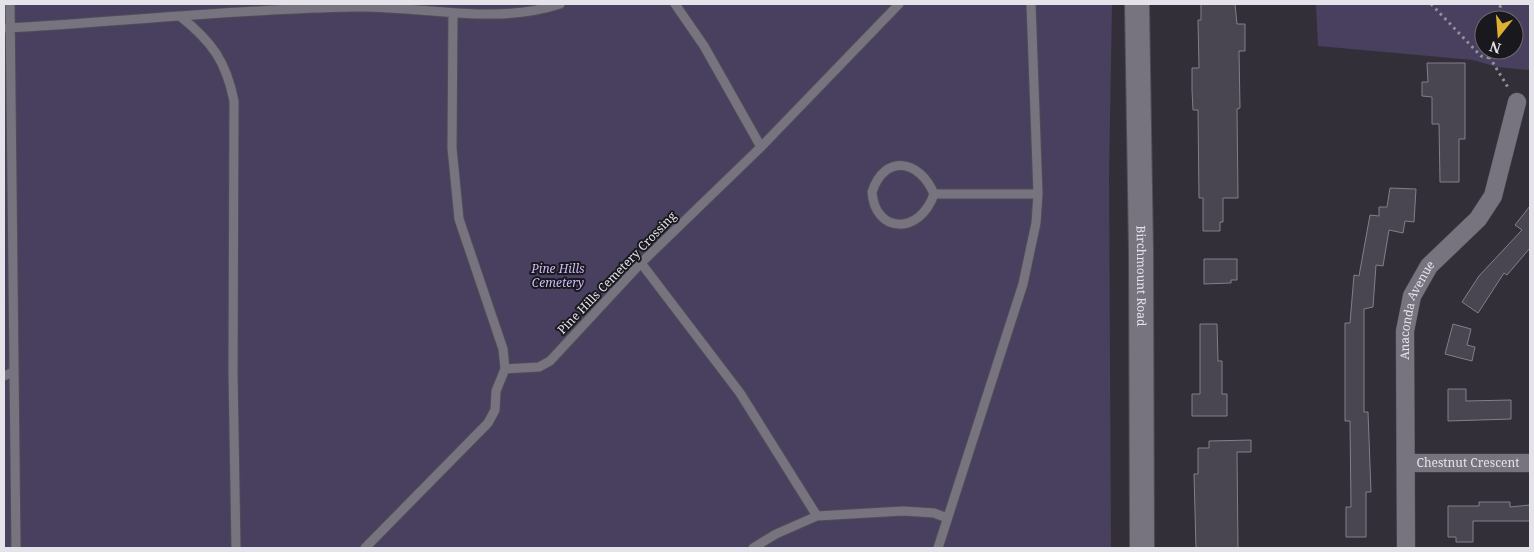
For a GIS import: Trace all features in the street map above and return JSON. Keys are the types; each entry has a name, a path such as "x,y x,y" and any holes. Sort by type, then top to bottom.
{"main road":[{"name":"Birchmount Road","path":"1137,4 1141,222 1142,548"}],"street":[{"name":"Anaconda Avenue","path":"1406,548 1405,331 1412,296 1429,266 1478,219 1493,196 1517,102"},
{"name":"Chestnut Crescent","path":"1406,463 1530,463"}],"lane":[{"path":"10,4 7,28 8,234 16,548"},
{"path":"7,28 355,7 496,14 535,10 560,4"},
{"path":"675,4 704,46 761,146"},
{"name":"Pine Hills Cemetery Crossing","path":"505,369 538,367 550,361 641,263 761,146 899,4"},
{"path":"938,548 1023,284 1036,223 1038,194 1032,4"},
{"path":"365,548 488,423 495,410 496,391 505,369 502,349 459,219 452,148 453,13"},
{"path":"181,17 215,49 229,75 234,101 233,372 236,548"},
{"path":"898,166 908,166 919,171 929,182 934,194 924,214 910,224 902,225 892,222 878,212 872,192 879,177 887,170 898,166"},
{"path":"934,194 1038,194"},
{"path":"641,263 740,393 817,516"},
{"path":"4,376 13,372"},
{"path":"753,548 776,534 817,516 903,511 934,514 947,518"}],"path":[{"path":"1431,4 1474,49"},
{"path":"1491,60 1517,102"}],"green space":[{"name":"Pine Hills Cemetery","path":"4,4 1112,4 1109,176 1111,548 4,548"},
{"path":"1316,4 1530,4 1530,70 1497,67 1473,60 1318,46"}],"building":[{"path":"1201,4 1235,4 1237,24 1245,24 1245,51 1239,51 1240,108 1237,109 1238,198 1223,198 1223,222 1220,222 1220,231 1203,231 1203,198 1199,198 1198,110 1193,110 1192,68 1199,68 1198,20 1201,20"},
{"path":"1427,63 1465,63 1465,139 1459,139 1459,182 1440,182 1439,124 1432,124 1432,97 1422,96 1422,82 1428,82"},
{"path":"1390,188 1416,189 1414,222 1405,221 1403,233 1389,230 1383,266 1376,265 1373,307 1364,309 1364,412 1368,412 1371,492 1366,492 1366,537 1346,537 1346,507 1351,507 1350,421 1345,421 1345,323 1350,323 1354,275 1359,276 1370,215 1379,216 1379,207 1387,207"},
{"path":"1530,206 1530,248 1507,275 1504,273 1478,313 1462,302 1479,276 1522,230 1515,225"},
{"path":"1204,259 1237,259 1237,280 1231,280 1231,283 1204,284"},
{"path":"1200,324 1217,324 1218,361 1222,361 1222,394 1227,394 1227,416 1192,416 1192,394 1200,394"},
{"path":"1453,324 1471,329 1467,345 1475,347 1472,361 1445,354"},
{"path":"1448,389 1466,389 1466,401 1511,400 1511,419 1448,421"},
{"path":"1251,440 1251,452 1237,452 1238,548 1196,548 1194,474 1198,474 1198,448 1209,448 1209,441"},
{"path":"1479,502 1510,502 1510,507 1530,505 1530,521 1473,521 1473,542 1456,542 1456,537 1448,537 1448,506 1479,506"}]}
